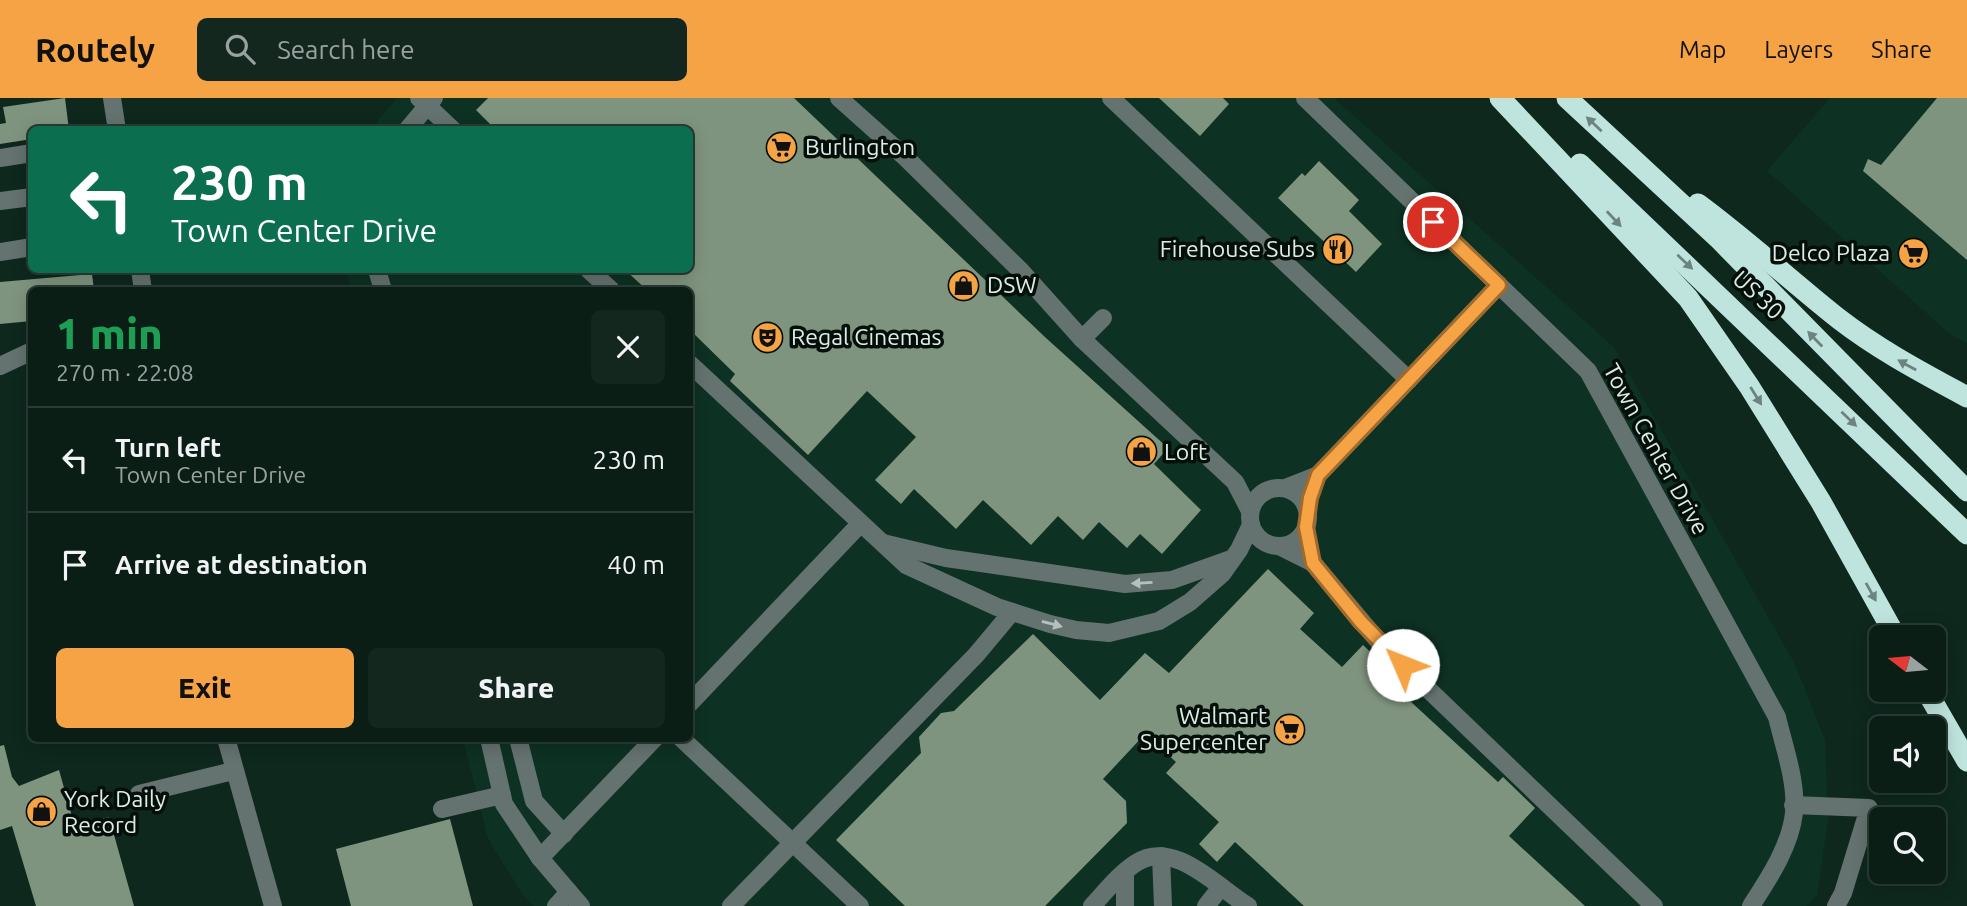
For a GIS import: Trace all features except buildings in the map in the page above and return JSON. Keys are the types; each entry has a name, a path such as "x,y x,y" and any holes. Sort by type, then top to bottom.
{"highway":[{"path":"1500,98 1688,298 1749,386 1807,478 1889,625"},
{"name":"US 30","path":"1510,98 1801,372 1967,534"},
{"name":"US 30","path":"1567,98 1718,238 1967,491"},
{"path":"1622,149 1748,241 1850,326 1892,356 1967,397"},
{"path":"1933,702 1967,761"}],"street":[{"path":"112,98 116,126"},
{"path":"839,98 905,157 1021,271 1082,339 1235,482 1258,538 1313,563 1379,642 1654,906"},
{"path":"1111,98 1409,380"},
{"name":"Town Center Drive","path":"1305,98 1588,371 1777,717 1790,768 1794,813 1777,867 1751,906"},
{"path":"410,126 427,101 449,126"},
{"path":"0,158 28,154"},
{"path":"0,201 28,198"},
{"path":"0,252 28,248"},
{"path":"592,273 608,287"},
{"path":"883,542 965,561 1125,584 1152,583 1189,575 1235,554 1294,542 1307,522 1310,498 1318,475 1499,285"},
{"path":"1082,339 1103,318"},
{"path":"0,366 28,353"},
{"path":"693,367 906,565 959,591 1012,612 1076,630 1109,633 1159,621 1196,597 1222,575 1235,554 1257,498 1318,475"},
{"path":"1235,482 1277,489 1304,502 1313,563"},
{"path":"693,700 860,524"},
{"path":"959,591 965,561"},
{"path":"1189,575 1196,597"},
{"path":"731,906 976,655 1012,612"},
{"path":"227,742 273,906"},
{"path":"490,742 504,804 540,858 575,899 556,906"},
{"path":"518,742 534,801 564,834"},
{"path":"540,858 651,742"},
{"path":"685,742 794,841 860,906"},
{"path":"139,794 233,771"},
{"path":"442,808 502,795"},
{"path":"1793,805 1869,808 1843,893 1836,906"},
{"path":"1161,856 1163,906"},
{"path":"1092,906 1138,861 1161,856 1191,865 1248,906"},
{"path":"1125,872 1125,906"},
{"path":"1206,906 1221,887"}],"shaded area":[{"path":"397,98 1334,98 1614,347 1795,664 1825,740 1828,822 1817,895 1807,906 534,906 523,895 488,839 464,742 693,742 693,287 349,287 347,273 693,273 693,126 376,126"},
{"name":"Delco Plaza","path":"1830,98 1967,98 1967,343 1951,335 1767,171"}],"place":[{"name":"Burlington","path":"782,147"},
{"name":"Firehouse Subs","path":"1338,249"},
{"name":"Delco Plaza","path":"1913,253"},
{"name":"DSW","path":"964,285"},
{"name":"Regal Cinemas","path":"768,337"},
{"name":"Loft","path":"1141,452"},
{"name":"Walmart Supercenter","path":"1290,729"},
{"name":"York Daily Record","path":"41,812"}],"route":[{"path":"1403,665 1361,622 1313,563 1306,527 1310,498 1318,475 1499,285 1433,222"}]}
